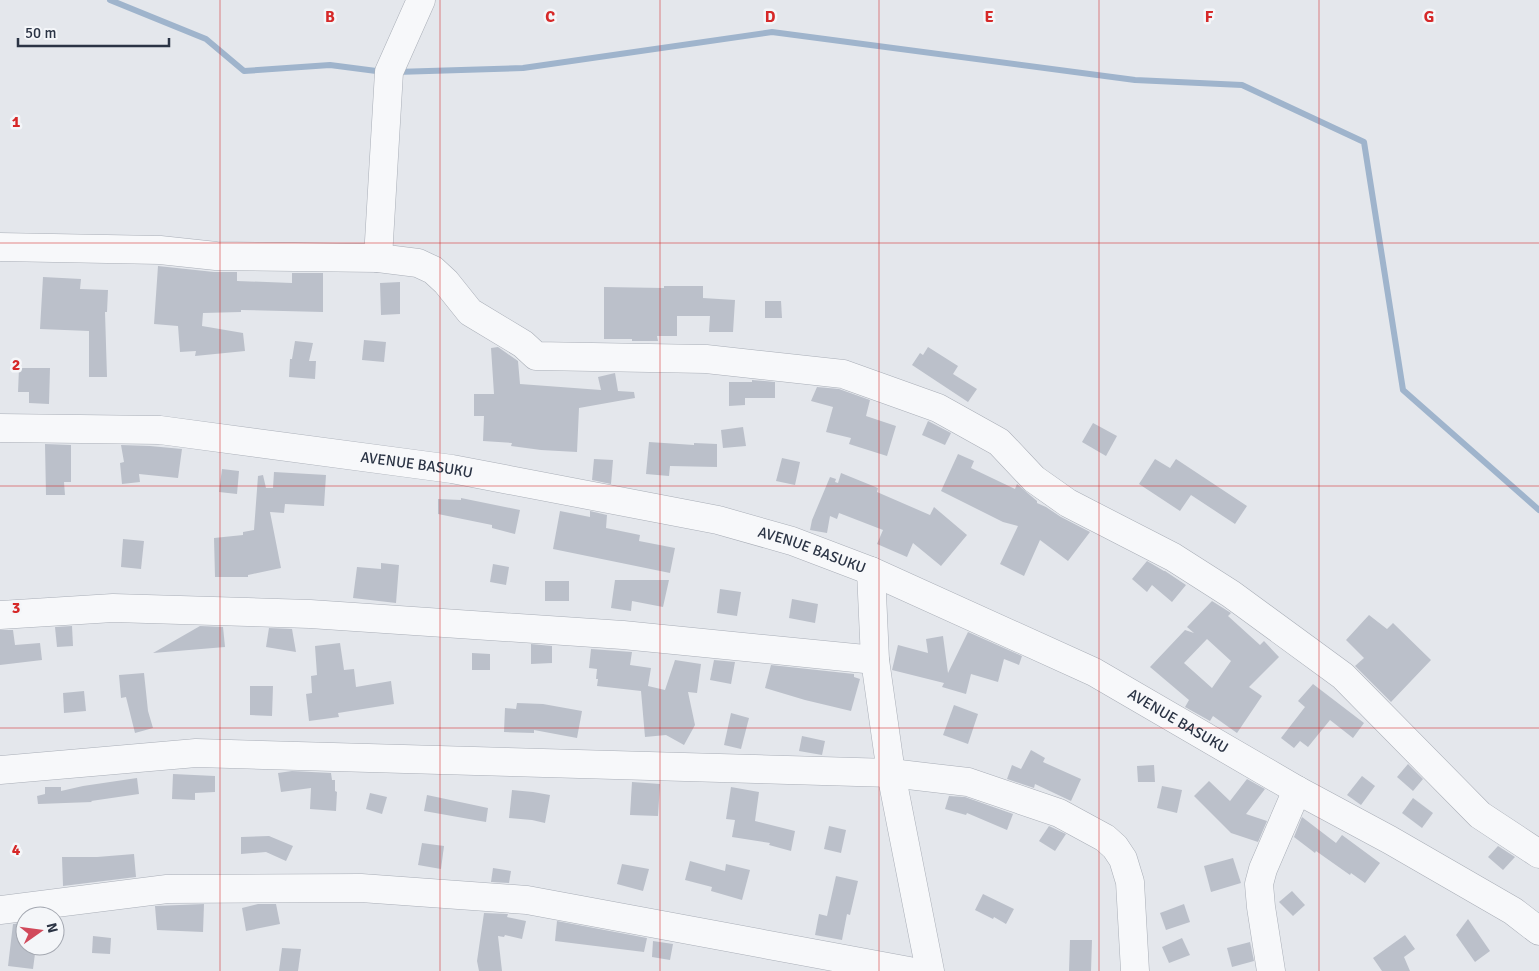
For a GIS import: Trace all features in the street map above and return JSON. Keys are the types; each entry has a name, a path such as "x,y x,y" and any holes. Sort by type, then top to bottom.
{"street":[{"path":"378,258 389,72 421,0"},
{"path":"0,247 160,250 216,256 378,258 418,263 434,270 470,312 523,344 536,356 706,359 843,374 938,408 999,442 1034,479 1068,503 1173,557 1231,594 1343,676 1480,815 1539,854"},
{"name":"AVENUE BASUKU","path":"0,428 160,430 452,470 718,520 792,541 871,572 1094,672 1297,790 1390,840 1513,911 1539,931"},
{"path":"871,572 875,660 891,773 930,971"},
{"path":"0,615 114,608 310,614 623,635 875,660"},
{"path":"0,770 196,753 891,773 968,782 1059,813 1105,838 1115,847 1123,859 1130,882 1134,971"},
{"path":"1272,971 1259,884 1297,790"},
{"path":"0,910 167,889 361,888 527,900 908,971"}],"building":[{"path":"158,266 214,272 237,272 237,281 292,283 292,273 323,273 323,312 241,310 241,312 203,313 202,326 243,333 245,351 195,356 196,351 180,352 178,326 154,324"},
{"path":"43,277 81,279 80,289 108,290 107,312 105,312 107,377 89,377 89,331 40,329"},
{"path":"400,282 400,314 381,315 380,283"},
{"path":"664,286 703,286 703,298 735,300 733,332 709,332 710,316 677,316 677,336 657,336 658,341 604,339 604,287 664,288"},
{"path":"765,301 781,301 782,318 765,318"},
{"path":"364,340 386,342 384,362 362,360"},
{"path":"295,341 313,343 309,361 316,361 315,379 289,377 290,359 292,359"},
{"path":"498,347 518,361 520,384 601,390 598,377 615,373 618,391 634,392 635,398 579,408 577,452 541,450 511,446 512,443 483,441 484,416 474,416 474,394 494,394 491,348"},
{"path":"928,347 958,366 953,374 977,389 968,402 912,365 920,353 923,355"},
{"path":"19,368 50,368 49,404 29,403 29,392 18,392"},
{"path":"752,380 775,382 775,398 745,398 745,405 729,406 729,382 752,382"},
{"path":"817,387 839,389 870,400 866,416 896,426 887,456 849,444 851,438 826,432 833,407 811,401"},
{"path":"928,421 951,433 945,445 922,435"},
{"path":"1093,423 1117,436 1106,456 1082,442"},
{"path":"743,427 746,446 723,448 721,430"},
{"path":"649,442 694,445 694,443 717,444 717,467 670,466 669,476 646,474"},
{"path":"45,444 71,445 71,482 64,482 65,495 46,495"},
{"path":"121,445 182,449 178,478 139,474 140,482 122,484 120,463 124,462"},
{"path":"958,454 974,461 971,468 1015,489 1017,484 1037,503 1090,532 1068,561 1040,540 1024,576 1000,564 1018,526 1003,522 941,491"},
{"path":"782,458 800,462 795,485 776,481"},
{"path":"594,459 613,460 611,484 592,480"},
{"path":"1155,459 1170,468 1176,459 1247,506 1235,524 1191,495 1180,511 1139,484"},
{"path":"222,469 239,471 237,494 219,492"},
{"path":"274,472 326,475 324,506 285,504 284,513 270,512 281,568 248,575 248,577 215,577 214,538 243,535 243,532 254,530 258,476 263,475 266,488 273,488"},
{"path":"841,473 878,488 877,492 930,515 934,507 967,535 941,566 913,543 907,557 877,544 883,530 839,513 837,519 830,516 827,533 810,530 812,520 830,477 836,479 835,482 838,483"},
{"path":"461,498 520,510 515,534 492,528 492,525 438,514 438,499 461,500"},
{"path":"560,511 590,517 590,511 607,515 606,528 640,535 639,541 675,548 670,573 553,549"},
{"path":"123,539 144,541 141,569 121,567"},
{"path":"1147,561 1186,585 1172,602 1152,585 1147,592 1132,579"},
{"path":"381,563 399,565 396,603 353,598 357,567 381,569"},
{"path":"493,564 509,567 506,585 490,582"},
{"path":"615,580 669,580 663,607 632,601 631,611 611,608"},
{"path":"545,581 569,581 569,601 545,601"},
{"path":"720,589 741,592 737,616 717,613"},
{"path":"792,599 818,604 815,623 789,618"},
{"path":"1212,601 1231,613 1228,616 1260,645 1264,641 1279,657 1249,687 1262,696 1237,733 1213,716 1210,721 1185,707 1189,700 1150,667 1185,630 1194,633 1187,627","holes":["1207,639 1231,661 1212,688 1184,663"]},
{"path":"1369,615 1387,629 1393,623 1431,660 1391,702 1355,666 1364,658 1346,640"},
{"path":"72,626 73,646 57,647 55,627"},
{"path":"200,626 223,627 225,647 153,653"},
{"path":"269,628 292,629 296,652 266,647"},
{"path":"0,630 13,630 15,645 40,643 42,660 0,665"},
{"path":"968,632 1022,656 1019,665 1004,659 998,682 971,674 966,694 942,687 944,683 892,670 898,645 928,653 926,639 943,636 948,673"},
{"path":"340,643 344,670 354,669 356,687 391,681 394,704 338,713 339,717 309,721 306,694 312,693 311,676 317,675 315,646"},
{"path":"531,644 552,646 552,663 531,664"},
{"path":"591,649 632,652 630,665 651,668 648,686 665,690 675,660 701,664 697,693 688,692 695,725 684,745 666,735 645,737 641,691 597,686 597,669 589,668"},
{"path":"472,653 490,654 490,670 472,670"},
{"path":"714,660 735,662 731,684 710,680"},
{"path":"771,665 854,674 854,677 860,679 851,711 765,688"},
{"path":"144,673 148,711 153,728 135,733 126,697 121,698 119,675"},
{"path":"1313,684 1364,723 1353,738 1330,720 1308,747 1300,741 1294,748 1281,738 1305,707 1298,701"},
{"path":"250,686 273,686 272,716 250,715"},
{"path":"84,691 86,711 64,713 63,693"},
{"path":"517,703 543,704 582,711 577,738 534,730 534,733 504,732 505,708 516,709"},
{"path":"954,705 978,714 968,744 943,735"},
{"path":"731,713 749,718 741,749 724,745"},
{"path":"802,736 825,741 822,755 799,751"},
{"path":"1031,750 1045,758 1043,762 1081,779 1071,801 1035,784 1034,788 1007,779 1012,765 1021,769"},
{"path":"1408,764 1423,779 1413,791 1397,777"},
{"path":"1154,765 1155,782 1138,782 1137,766"},
{"path":"292,771 331,773 332,780 335,780 335,791 337,792 336,811 310,809 311,788 281,792 278,773"},
{"path":"173,774 215,776 215,792 195,793 195,800 172,799"},
{"path":"1362,776 1375,786 1361,805 1347,795"},
{"path":"137,778 139,794 92,802 38,804 37,796 45,794 45,787 61,787 61,791"},
{"path":"1247,779 1265,789 1246,814 1267,821 1258,842 1231,833 1194,796 1209,781 1230,801"},
{"path":"632,782 660,784 658,816 630,815"},
{"path":"1162,786 1182,790 1177,813 1157,808"},
{"path":"731,787 759,792 755,821 795,831 791,851 769,845 770,843 732,837 735,820 726,819"},
{"path":"512,790 550,795 545,823 509,818"},
{"path":"370,793 387,797 382,814 366,809"},
{"path":"427,795 488,808 486,822 424,811"},
{"path":"949,796 965,797 1013,814 1007,830 967,813 966,815 945,809"},
{"path":"1413,798 1433,813 1422,828 1402,813"},
{"path":"1302,817 1336,843 1342,835 1380,863 1365,883 1351,873 1350,875 1316,851 1315,853 1294,837"},
{"path":"829,826 846,830 841,853 824,849"},
{"path":"1049,826 1066,834 1055,851 1039,841"},
{"path":"269,836 293,846 286,861 266,852 241,854 241,837"},
{"path":"422,843 444,846 441,869 418,865"},
{"path":"1498,846 1515,857 1503,870 1488,857"},
{"path":"134,854 136,877 63,886 62,857"},
{"path":"1233,858 1241,883 1211,892 1204,866"},
{"path":"690,861 725,871 726,864 750,870 742,900 711,891 712,887 685,880"},
{"path":"622,864 649,869 643,891 617,884"},
{"path":"493,868 511,871 509,883 491,882"},
{"path":"836,876 858,881 850,915 847,914 842,940 815,935 819,914 827,916"},
{"path":"1292,891 1305,905 1293,916 1279,902"},
{"path":"983,894 1014,909 1006,924 975,910"},
{"path":"204,904 203,932 157,930 155,906"},
{"path":"258,904 276,904 280,924 246,931 242,908"},
{"path":"1184,904 1190,922 1166,930 1160,913"},
{"path":"484,913 508,914 507,917 526,921 522,939 505,935 504,937 498,936 502,971 479,971 477,961"},
{"path":"1468,919 1490,951 1475,962 1456,935"},
{"path":"557,921 647,938 644,952 555,941"},
{"path":"13,924 15,924 15,956 35,956 33,969 8,966"},
{"path":"1405,935 1415,949 1404,957 1410,971 1382,971 1373,958"},
{"path":"93,936 111,938 110,954 92,953"},
{"path":"1182,938 1190,955 1169,963 1162,947"},
{"path":"1070,940 1092,940 1091,971 1069,971"},
{"path":"653,941 673,944 670,960 652,957"},
{"path":"1250,942 1254,961 1232,967 1227,948"},
{"path":"282,948 301,949 298,971 279,971"}],"waterway":[{"path":"110,0 206,39 244,71 330,65 384,72"},
{"path":"396,72 523,68 772,32 1135,80 1242,85 1364,142 1403,390 1539,510"}]}
